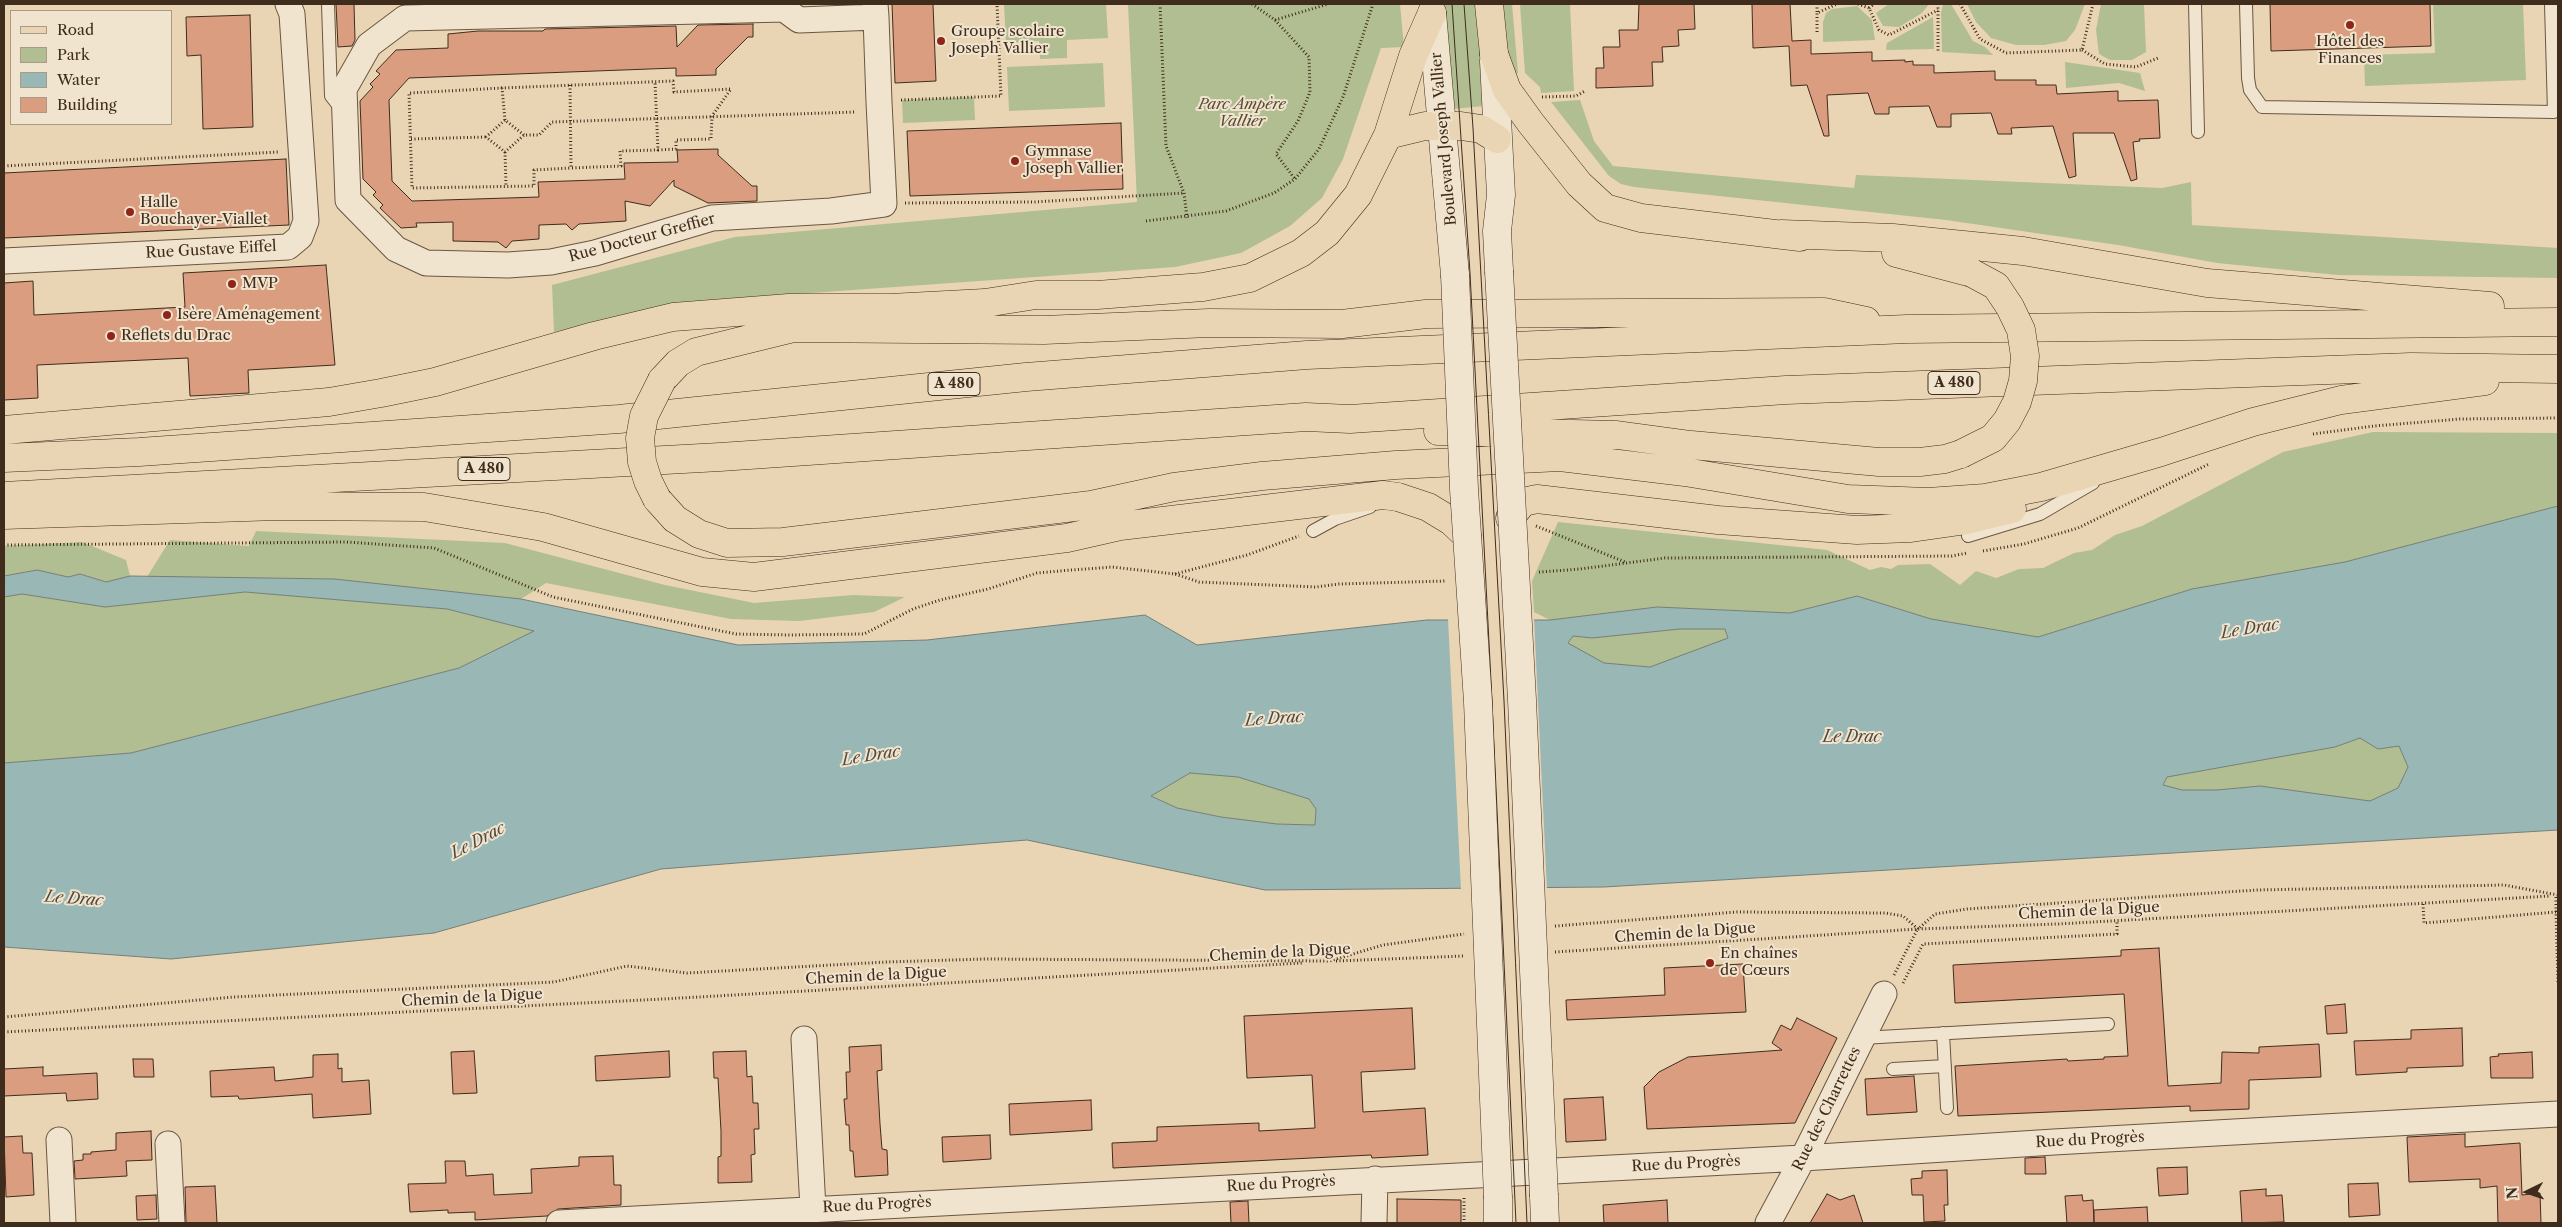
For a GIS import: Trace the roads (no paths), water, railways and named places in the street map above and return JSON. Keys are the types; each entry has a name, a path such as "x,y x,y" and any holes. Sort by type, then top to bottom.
{"main road":[{"path":"1489,4 1494,54 1501,195 1497,232 1499,271 1525,515 1522,710 1545,1223"},
{"path":"4,430 329,402 382,394 435,382 594,336 673,317 789,308 890,308 984,303 1036,295 1097,295 1203,287 1250,278 1301,253 1327,233 1358,195 1388,135 1413,56 1432,9"},
{"name":"Boulevard Joseph Vallier","path":"1432,9 1455,275 1467,536 1478,702 1498,1211"},
{"path":"1350,419 1426,431 1618,435 1691,445 1879,462 1920,462 1946,459 1961,454 1993,438 2007,421 2017,402 2021,388 2025,356 2022,330 1996,286 1972,272 1881,250 1781,234 1641,218 1606,208 1579,184 1530,122 1507,90 1494,54"},
{"path":"1388,135 1424,126 1443,126 1481,129 1498,139"},
{"path":"1781,234 1893,238 2023,251 2207,283 2407,300 2558,309"},
{"path":"890,308 789,328 696,352 678,363 662,380 644,416 640,438 642,462 648,481 657,499 675,520 699,534 727,543 783,542 1091,505 1174,487 1262,476 1396,465 1560,457 1686,472 1848,498 1928,502 1985,498 2041,487 2161,452 2253,422 2341,400 2412,392 2558,369"},
{"path":"789,328 1044,330 1209,323 1342,324 1426,314 1824,312 1906,329"},
{"name":"A 480","path":"4,458 139,452 618,419 1016,378 1307,355 1906,329 2558,322"},
{"name":"A 480","path":"4,496 720,458 1306,416 1350,419 1786,390 2411,367 2558,369"},
{"path":"1525,515 1550,499 1718,520 1857,530 1911,528 1967,520 2025,506 2093,483 2161,452"},
{"path":"826,538 1120,526 1364,496 1398,497 1442,514 1467,536"},
{"path":"4,515 277,506 424,507 543,528 702,572 754,577 1067,538 1120,526"}],"street":[{"name":"Rue Gustave Eiffel","path":"4,261 288,246 300,238 306,221 292,14 288,4"},
{"name":"Rue Docteur Greffier","path":"784,9 799,20 875,10 884,204 831,211 712,218 595,253 551,262 508,265 426,263 396,249 348,200 345,114 344,89 369,45 405,18 784,9"},
{"name":"Rue des Charrettes","path":"1768,1223 1803,1158 1862,1038 1893,990"},
{"name":"Rue du Progrès","path":"804,1039 812,1209"},
{"name":"Rue du Progrès","path":"559,1223 718,1218 812,1209 1803,1158 2558,1114"},
{"path":"59,1140 63,1223"},
{"path":"168,1144 172,1223"},
{"path":"1374,1180 1374,1223"}],"lane":[{"path":"328,4 331,96 345,114"},
{"path":"2195,4 2198,132"},
{"path":"2246,4 2248,78 2250,90 2262,107 2554,112 2551,4"},
{"path":"1968,536 2040,514 2093,483"},
{"path":"1313,531 1335,519 1398,497"},
{"path":"1862,1038 2108,1024"},
{"path":"1943,1033 1947,1108"},
{"path":"1893,1069 1945,1066"}],"water":[{"name":"Le Drac","path":"2558,506 2558,830 1604,887 1265,890 1027,840 661,869 434,933 171,959 4,947 4,763 131,753 459,668 534,631 447,609 245,592 105,607 22,594 4,597 4,576 37,570 68,577 80,574 106,582 130,576 334,579 521,599 738,645 927,640 1145,615 1197,645 1427,620 1550,620 1657,607 1790,613 1857,596 1931,619 2038,637 2192,589 2345,562","holes":["1680,629 1725,629 1728,638 1650,667 1604,663 1568,643 1573,636 1592,638","2360,738 2378,749 2399,746 2408,767 2398,788 2370,801 2260,786 2217,790 2182,790 2163,785 2167,777 2335,747","1190,773 1238,777 1309,799 1316,809 1315,825 1277,824 1221,817 1177,808 1151,796"]}],"tram line":[{"path":"1452,4 1470,273 1516,1223"},
{"path":"1464,4 1473,128 1504,701 1527,1223"}],"place":[{"name":"Hôtel des Finances","path":"2350,25"},
{"name":"Groupe scolaire Joseph Vallier","path":"941,41"},
{"name":"Gymnase Joseph Vallier","path":"1015,161"},
{"name":"Halle Bouchayer-Viallet","path":"130,212"},
{"name":"MVP","path":"232,284"},
{"name":"Isère Aménagement","path":"167,315"},
{"name":"Reflets du Drac","path":"111,336"},
{"name":"En chaînes de Cœurs","path":"1710,963"}],"park label":[{"name":"Parc Ampère Vallier","path":"1242,114"}]}
